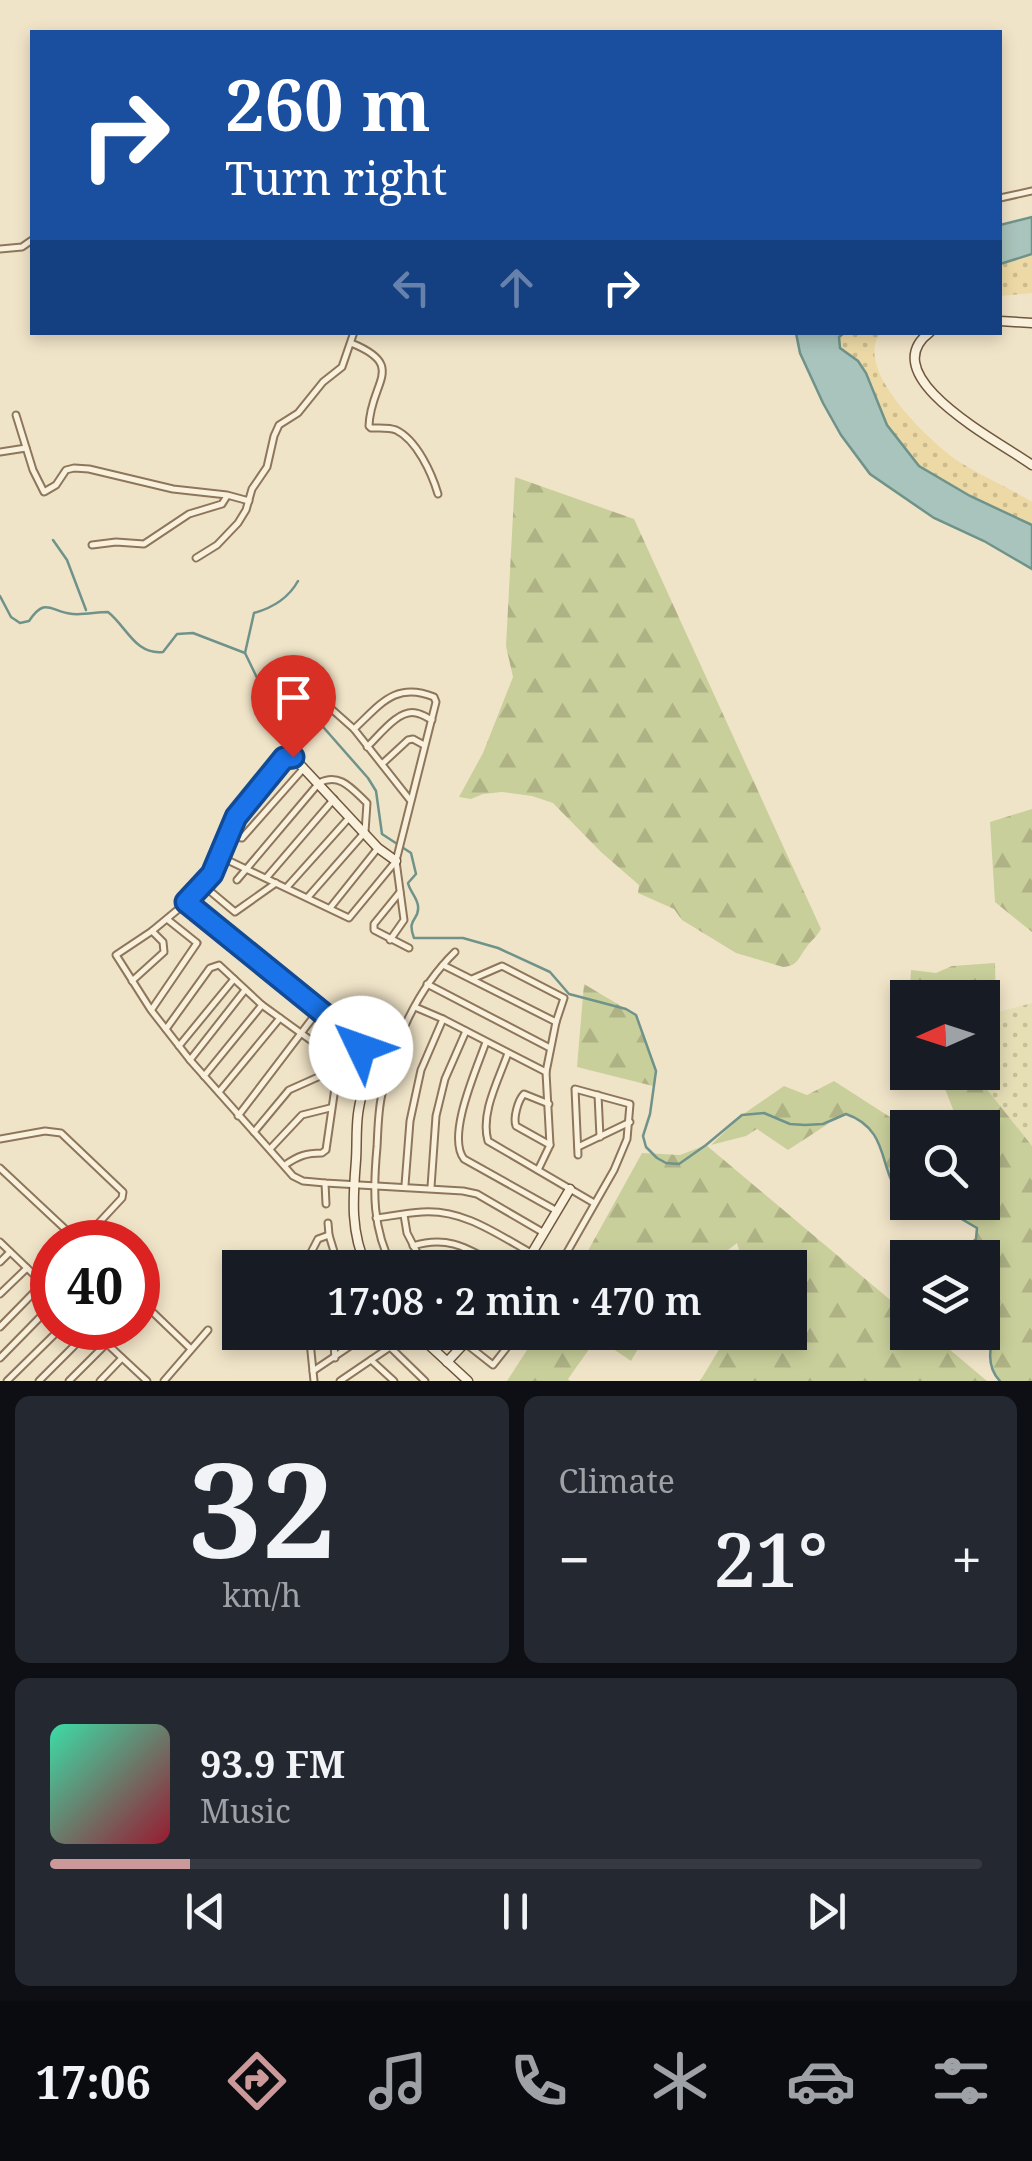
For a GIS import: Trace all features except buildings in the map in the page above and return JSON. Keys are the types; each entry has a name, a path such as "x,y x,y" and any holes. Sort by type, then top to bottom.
{"street":[{"path":"1002,198 1032,191"},
{"path":"0,249 22,247 30,241"},
{"path":"1002,321 1032,322"},
{"path":"196,558 221,542 238,523 270,459 280,425 298,413 323,382 342,367 353,335"},
{"path":"925,335 914,358 927,388 952,412 1032,465"},
{"path":"351,343 372,352 382,365 369,426 399,431 427,466 438,494"},
{"path":"16,415 32,470 44,492 56,485 66,470 74,468 249,502"},
{"path":"0,452 26,448"},
{"path":"92,545 144,544 189,514 222,504 227,495"},
{"path":"354,729 394,694 421,692 434,697 436,702 399,852 404,920 390,940"},
{"path":"327,705 354,729 410,801"},
{"path":"368,746 407,713 416,712 432,720"},
{"path":"382,764 408,740 425,745"},
{"path":"399,852 378,848 293,757 284,758 236,817 221,857 204,886 152,932 116,955 190,1060 294,1176 303,1181 431,1187 477,1194 544,1232"},
{"path":"229,836 242,838 304,768"},
{"path":"237,880 319,783 328,778 345,782 367,803 365,832 308,897"},
{"path":"266,878 334,800"},
{"path":"287,887 350,817"},
{"path":"330,908 378,848"},
{"path":"221,857 350,918 399,852"},
{"path":"204,886 236,912 276,883"},
{"path":"400,892 374,924 374,930 409,948"},
{"path":"186,902 355,1039 365,1056 353,1184 360,1250"},
{"path":"152,1010 196,944 167,919"},
{"path":"132,981 164,952 163,942 152,932"},
{"path":"386,1250 376,1218 374,1186 381,1096 414,1006 442,964 455,952"},
{"path":"442,964 556,1022"},
{"path":"166,1029 210,968 219,965 262,1004 327,1052 336,1068 326,1150 322,1154 298,1156 285,1165"},
{"path":"472,978 502,966 564,998 546,1072 550,1145 538,1170"},
{"path":"179,1046 234,979"},
{"path":"427,984 550,1048"},
{"path":"190,1060 245,990"},
{"path":"204,1076 262,1004"},
{"path":"414,1006 546,1072"},
{"path":"238,1116 318,1011"},
{"path":"219,1092 280,1018"},
{"path":"405,1186 410,1121 421,1070 443,1019"},
{"path":"431,1187 436,1116 445,1080 466,1031"},
{"path":"486,1042 462,1117 459,1154 557,1211"},
{"path":"508,1053 489,1108 488,1141 594,1203"},
{"path":"254,1132 289,1090 336,1068"},
{"path":"568,1250 614,1170 628,1139 630,1122 630,1104 575,1089 578,1151 630,1122"},
{"path":"549,1104 524,1094 514,1121 516,1126 550,1145"},
{"path":"598,1094 600,1137"},
{"path":"270,1149 302,1115 330,1108"},
{"path":"52,1122 53,1130"},
{"path":"0,1139 53,1130 63,1135 123,1192 101,1220"},
{"path":"0,1168 56,1220"},
{"path":"324,1183 326,1204"},
{"path":"534,1250 570,1189"},
{"path":"376,1218 424,1212 458,1216 526,1250"},
{"path":"404,1214 407,1233 416,1250"},
{"path":"328,1222 333,1250"},
{"path":"312,1250 318,1239 329,1235"},
{"path":"0,1242 30,1271"},
{"path":"414,1246 454,1242 469,1250"},
{"path":"0,1262 10,1252"},
{"path":"0,1294 27,1268"},
{"path":"0,1327 30,1297"},
{"path":"160,1319 192,1349"},
{"path":"0,1358 30,1327"},
{"path":"164,1381 208,1330"},
{"path":"7,1381 39,1350"},
{"path":"39,1381 69,1350"},
{"path":"69,1381 101,1350"},
{"path":"113,1350 148,1381"},
{"path":"311,1350 314,1381"},
{"path":"335,1350 335,1358"},
{"path":"313,1371 347,1350"},
{"path":"340,1381 386,1350"},
{"path":"393,1350 426,1381"},
{"path":"434,1350 468,1381"},
{"path":"447,1362 458,1350"},
{"path":"475,1350 493,1365 505,1350"},
{"path":"100,1381 122,1358"},
{"path":"372,1360 394,1381"},
{"path":"130,1381 138,1373"},
{"path":"352,1373 361,1381"}],"shaded area":[{"path":"1032,1003 1032,1146 988,1090 1000,1090 1000,1011"}],"green space":[{"path":"515,477 634,519 821,929 792,965 783,967 736,953 682,920 674,909 638,893 639,885 553,803 502,792 471,799 459,797 483,753 513,677 506,646"},
{"path":"1032,809 1032,932 995,902 990,822"},
{"path":"995,963 995,980 910,980 911,970 936,973 952,966"},
{"path":"584,984 636,1015 656,1071 653,1086 577,1067"},
{"path":"834,1081 890,1117 890,1178 872,1132 846,1114 788,1150 757,1129 711,1145 742,1115 784,1086 807,1095"},
{"path":"946,1090 988,1090 1032,1146 1032,1381 1000,1381 992,1368 991,1350 1000,1350 1000,1240 975,1240 977,1228 963,1220 1000,1220 1000,1110 953,1110"},
{"path":"706,1145 890,1300 890,1350 950,1350 987,1381 700,1381 719,1350 807,1350 807,1250 739,1250 737,1243 728,1250 588,1250 642,1153 680,1155"},
{"path":"527,1350 589,1350 570,1381 507,1381"},
{"path":"615,1350 637,1350 631,1361"}],"sand":[{"path":"1032,254 1032,293 1002,296 1002,263"},
{"path":"880,335 875,347 876,365 898,403 958,461 1032,502 1032,525 919,466 887,425 858,361 840,348 839,337"}],"water":[{"path":"1032,217 1032,254 1002,263 1002,224"},
{"path":"796,335 842,335 840,348 858,361 887,425 919,466 1032,525 1032,569 934,518 870,474 841,435 800,353"}],"waterway":[{"path":"53,540 67,560 86,610"},
{"path":"245,653 254,613 279,602 298,581"},
{"path":"0,596 11,617 20,623 29,621 44,607 73,614 108,612 138,645 153,652 163,652 177,634 193,633 245,653 260,684 317,720 376,791 382,834 411,853 416,874 408,883 418,906 412,923 414,938 463,938 498,948 550,972 569,994 636,1015 656,1071 643,1136 646,1147 657,1158 679,1164 742,1115 764,1113 790,1124 805,1125 823,1124 846,1114 872,1132 890,1178"},
{"path":"963,1220 977,1228 975,1240"},
{"path":"991,1350 992,1368 1000,1381"}],"route":[{"path":"293,757 284,758 236,817 212,874 186,902 355,1039 361,1048"}]}
